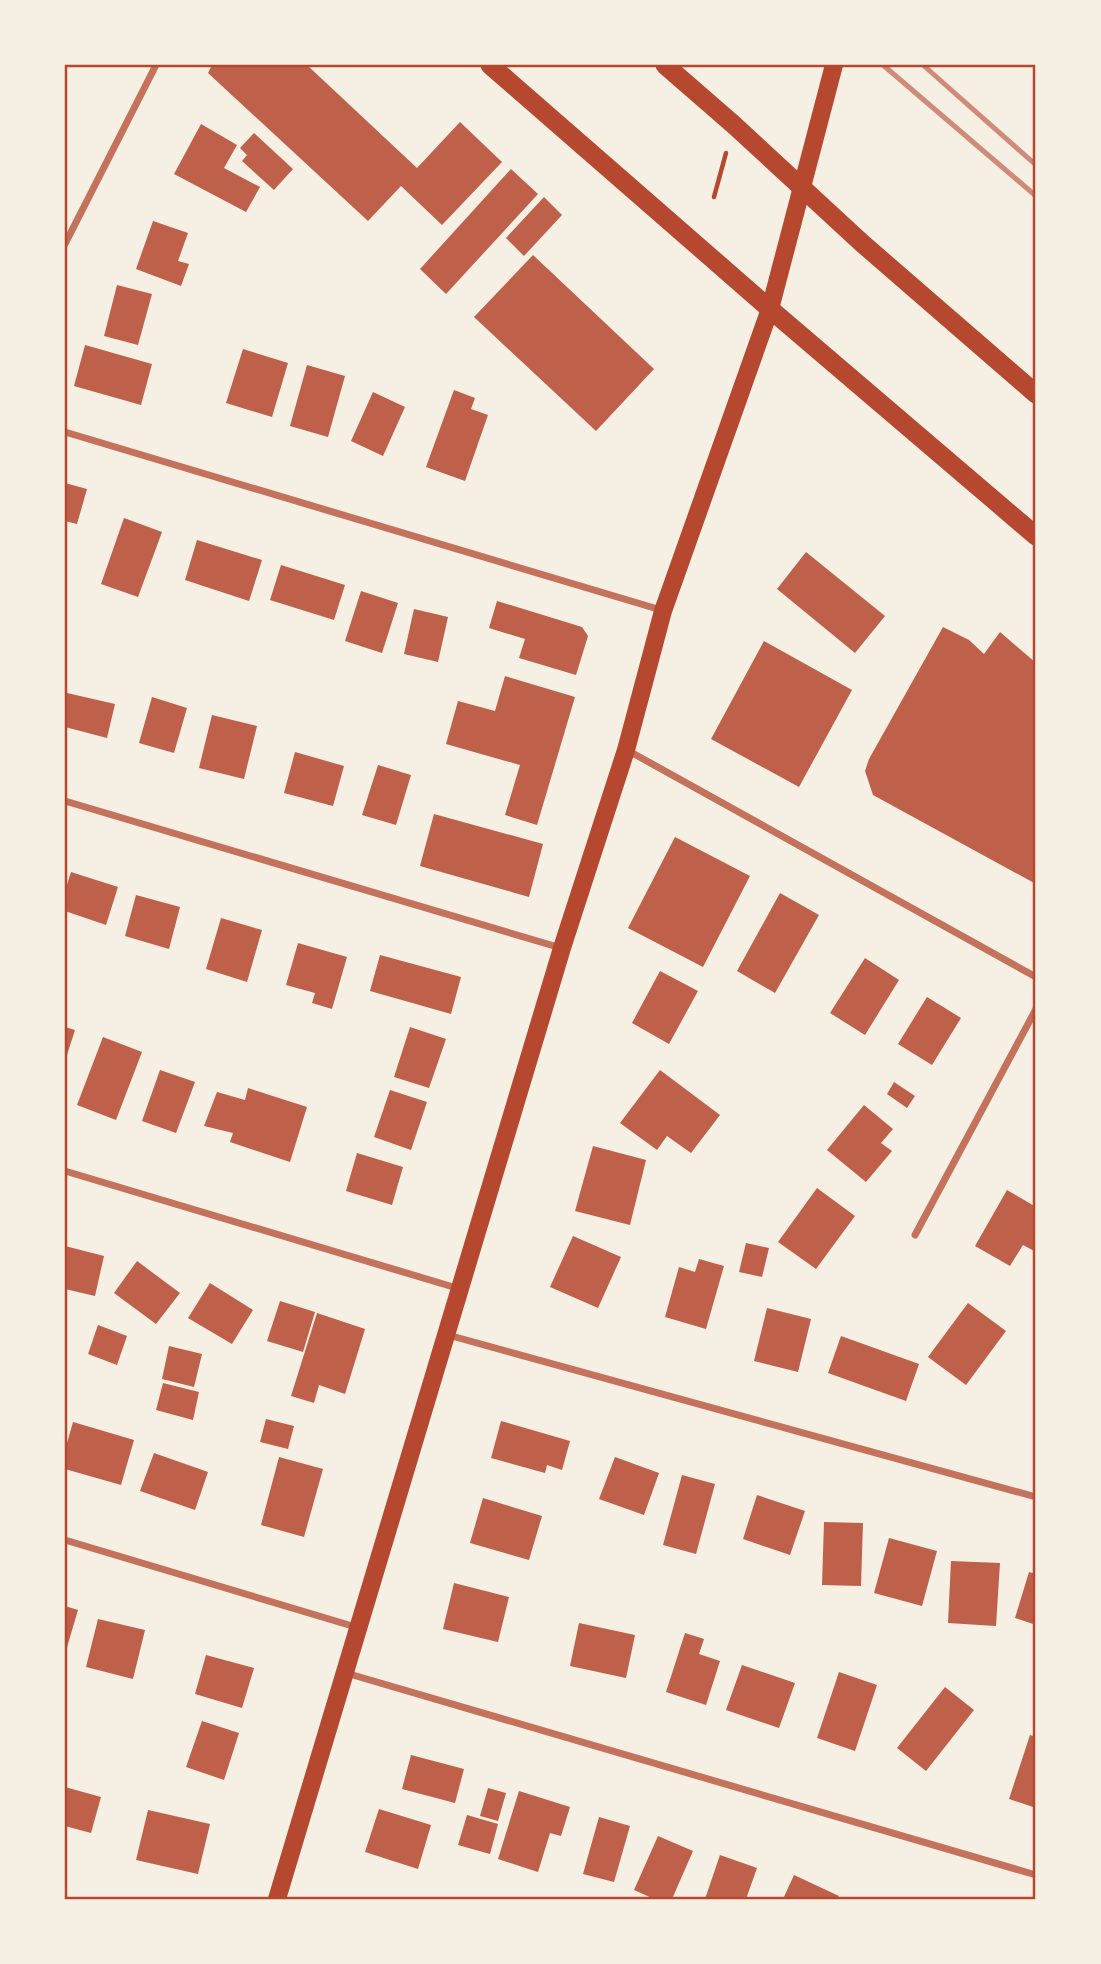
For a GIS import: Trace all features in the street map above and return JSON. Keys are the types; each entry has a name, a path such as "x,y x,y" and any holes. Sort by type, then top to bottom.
{"highway":[{"path":"490,65 769,309 1036,536"},
{"path":"666,65 863,244 1036,394"}],"main road":[{"path":"277,1899 562,948 626,750 663,611 769,309 834,65"}],"street":[{"path":"65,244 156,65"},
{"path":"65,432 663,611"},
{"path":"626,750 1036,977"},
{"path":"65,802 562,948"},
{"path":"915,1234 1036,1009"},
{"path":"65,1171 461,1289"},
{"path":"447,1335 1036,1497"},
{"path":"65,1540 359,1628"},
{"path":"346,1672 1036,1875"}],"path":[{"path":"714,197 726,153"}],"building":[{"path":"212,65 307,65 417,168 460,122 502,162 442,225 401,186 368,221 208,73"},
{"path":"201,124 237,145 224,168 260,187 246,212 174,174"},
{"path":"254,133 293,169 274,190 242,161 247,155 240,148"},
{"path":"511,169 538,194 446,294 420,269"},
{"path":"544,197 562,215 524,256 506,238"},
{"path":"153,221 188,233 178,261 189,264 181,286 136,269"},
{"path":"533,255 654,369 596,431 474,317"},
{"path":"117,285 152,294 138,345 104,336"},
{"path":"85,345 152,364 141,405 74,386"},
{"path":"243,349 288,363 272,417 226,403"},
{"path":"307,365 345,376 328,437 290,426"},
{"path":"454,390 475,398 471,409 488,415 465,481 426,467"},
{"path":"373,392 405,407 383,456 351,441"},
{"path":"65,483 87,489 77,524 65,521"},
{"path":"124,518 162,532 138,597 101,584"},
{"path":"197,540 262,560 249,601 185,580"},
{"path":"806,552 885,616 855,653 777,589"},
{"path":"281,565 345,585 334,620 270,600"},
{"path":"361,591 398,603 382,653 345,641"},
{"path":"497,601 582,627 588,636 576,675 519,658 525,639 489,628"},
{"path":"414,609 448,617 438,662 404,654"},
{"path":"943,627 969,640 984,654 1000,632 1036,663 1036,884 873,795 865,771 869,759"},
{"path":"764,641 852,690 799,787 711,739"},
{"path":"505,676 575,697 537,825 505,815 520,765 446,744 458,701 495,711"},
{"path":"67,693 115,704 107,738 65,727"},
{"path":"152,697 187,708 174,753 139,743"},
{"path":"212,715 257,726 244,779 199,768"},
{"path":"295,752 344,766 333,806 284,793"},
{"path":"378,765 411,775 396,825 362,815"},
{"path":"434,814 543,844 529,897 420,866"},
{"path":"675,837 750,876 703,967 628,928"},
{"path":"71,872 118,887 106,925 65,911 65,891"},
{"path":"780,893 819,915 775,993 737,971"},
{"path":"136,895 180,907 169,949 125,936"},
{"path":"221,918 262,930 247,982 206,969"},
{"path":"298,943 347,957 332,1009 312,1003 315,993 286,985"},
{"path":"380,955 461,977 451,1014 370,991"},
{"path":"865,958 899,980 865,1035 830,1013"},
{"path":"660,971 698,991 669,1044 632,1023"},
{"path":"927,997 961,1018 932,1065 898,1044"},
{"path":"65,1027 75,1030 65,1061"},
{"path":"410,1027 446,1039 429,1088 394,1077"},
{"path":"103,1037 142,1052 116,1120 77,1105"},
{"path":"160,1070 195,1082 176,1133 142,1121"},
{"path":"660,1070 720,1115 691,1153 667,1136 657,1150 620,1123"},
{"path":"894,1082 915,1096 907,1108 887,1094"},
{"path":"248,1088 307,1107 290,1162 230,1142 233,1133 204,1126 217,1092 245,1100"},
{"path":"390,1090 427,1102 411,1150 374,1137"},
{"path":"864,1105 893,1129 881,1143 892,1151 866,1182 827,1150"},
{"path":"593,1146 646,1160 630,1225 575,1211"},
{"path":"357,1153 403,1167 392,1205 346,1191"},
{"path":"817,1188 855,1216 816,1269 778,1242"},
{"path":"1007,1190 1036,1207 1036,1252 1023,1245 1010,1266 975,1246"},
{"path":"573,1236 621,1257 598,1308 550,1287"},
{"path":"746,1243 769,1248 762,1277 739,1272"},
{"path":"65,1246 104,1256 95,1296 65,1289"},
{"path":"699,1259 724,1266 706,1329 665,1317 679,1267 695,1272"},
{"path":"137,1261 180,1293 156,1324 114,1293"},
{"path":"210,1283 253,1310 232,1344 188,1318"},
{"path":"280,1301 315,1312 303,1352 267,1341"},
{"path":"968,1303 1006,1331 966,1385 928,1357"},
{"path":"767,1308 811,1319 798,1372 754,1361"},
{"path":"317,1313 365,1329 345,1394 319,1385 314,1403 291,1396"},
{"path":"98,1325 127,1336 117,1365 88,1354"},
{"path":"841,1336 919,1364 906,1401 828,1373"},
{"path":"169,1346 202,1354 194,1387 162,1379"},
{"path":"163,1383 199,1392 193,1420 156,1410"},
{"path":"266,1419 294,1426 288,1449 260,1442"},
{"path":"501,1421 570,1441 562,1470 547,1465 545,1473 491,1458"},
{"path":"73,1422 134,1440 121,1485 65,1469 65,1450"},
{"path":"154,1453 208,1472 195,1510 140,1491"},
{"path":"279,1457 323,1469 304,1537 261,1525"},
{"path":"615,1457 659,1473 644,1515 599,1499"},
{"path":"682,1475 715,1484 696,1554 663,1545"},
{"path":"757,1495 805,1511 790,1555 743,1539"},
{"path":"483,1498 542,1516 529,1560 470,1543"},
{"path":"824,1522 863,1523 861,1586 822,1585"},
{"path":"889,1538 937,1551 922,1606 874,1593"},
{"path":"951,1561 1000,1563 996,1626 948,1623"},
{"path":"1029,1572 1036,1574 1036,1625 1015,1618"},
{"path":"454,1583 509,1597 498,1642 443,1629"},
{"path":"65,1606 78,1610 65,1654"},
{"path":"98,1619 145,1630 133,1679 86,1667"},
{"path":"579,1623 635,1635 626,1678 570,1666"},
{"path":"685,1633 704,1639 699,1654 720,1661 706,1705 666,1692"},
{"path":"206,1655 254,1668 242,1708 195,1694"},
{"path":"742,1665 795,1683 779,1728 726,1710"},
{"path":"839,1672 877,1685 855,1751 817,1738"},
{"path":"945,1687 974,1710 926,1771 897,1748"},
{"path":"202,1721 239,1733 224,1780 186,1767"},
{"path":"1030,1735 1036,1737 1036,1808 1009,1799"},
{"path":"411,1755 464,1769 455,1803 402,1789"},
{"path":"65,1787 101,1797 91,1833 65,1826"},
{"path":"488,1788 506,1793 498,1821 480,1816"},
{"path":"519,1791 570,1807 561,1836 550,1833 538,1872 498,1859"},
{"path":"379,1809 431,1825 418,1869 365,1852"},
{"path":"148,1810 210,1824 198,1874 136,1860"},
{"path":"467,1815 498,1824 490,1854 458,1845"},
{"path":"599,1817 630,1826 614,1882 583,1874"},
{"path":"658,1836 693,1851 672,1899 654,1899 634,1890"},
{"path":"720,1855 757,1868 746,1899 705,1899"},
{"path":"794,1875 839,1896 837,1899 783,1899"}],"railway":[{"path":"883,65 1036,196"},
{"path":"923,65 1036,165"}]}
